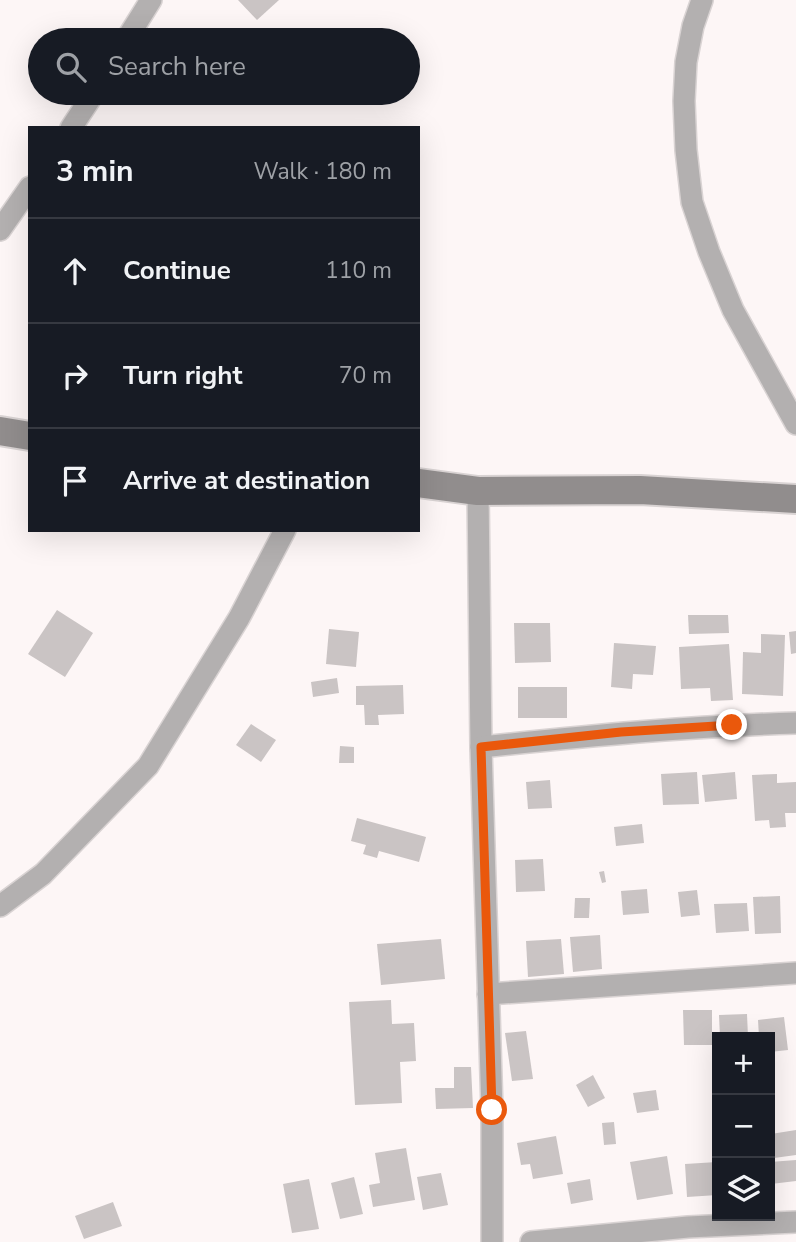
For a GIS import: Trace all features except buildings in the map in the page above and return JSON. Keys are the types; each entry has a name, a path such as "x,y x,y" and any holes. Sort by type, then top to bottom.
{"main road":[{"path":"0,431 28,436"},
{"path":"420,483 478,491 640,490 796,499"}],"street":[{"path":"134,28 151,0"},
{"path":"702,0 693,26 686,62 684,101 685,150 692,202 733,310 796,424"},
{"path":"72,126 86,105"},
{"path":"0,230 28,190"},
{"path":"478,491 481,747 492,1110 492,1242"},
{"path":"0,906 43,874 148,766 239,618 284,532"},
{"path":"481,747 621,732 796,723"},
{"path":"488,994 796,973"},
{"path":"531,1242 688,1235 796,1222"}],"route":[{"path":"492,1110 481,747 621,732 732,725"}]}
